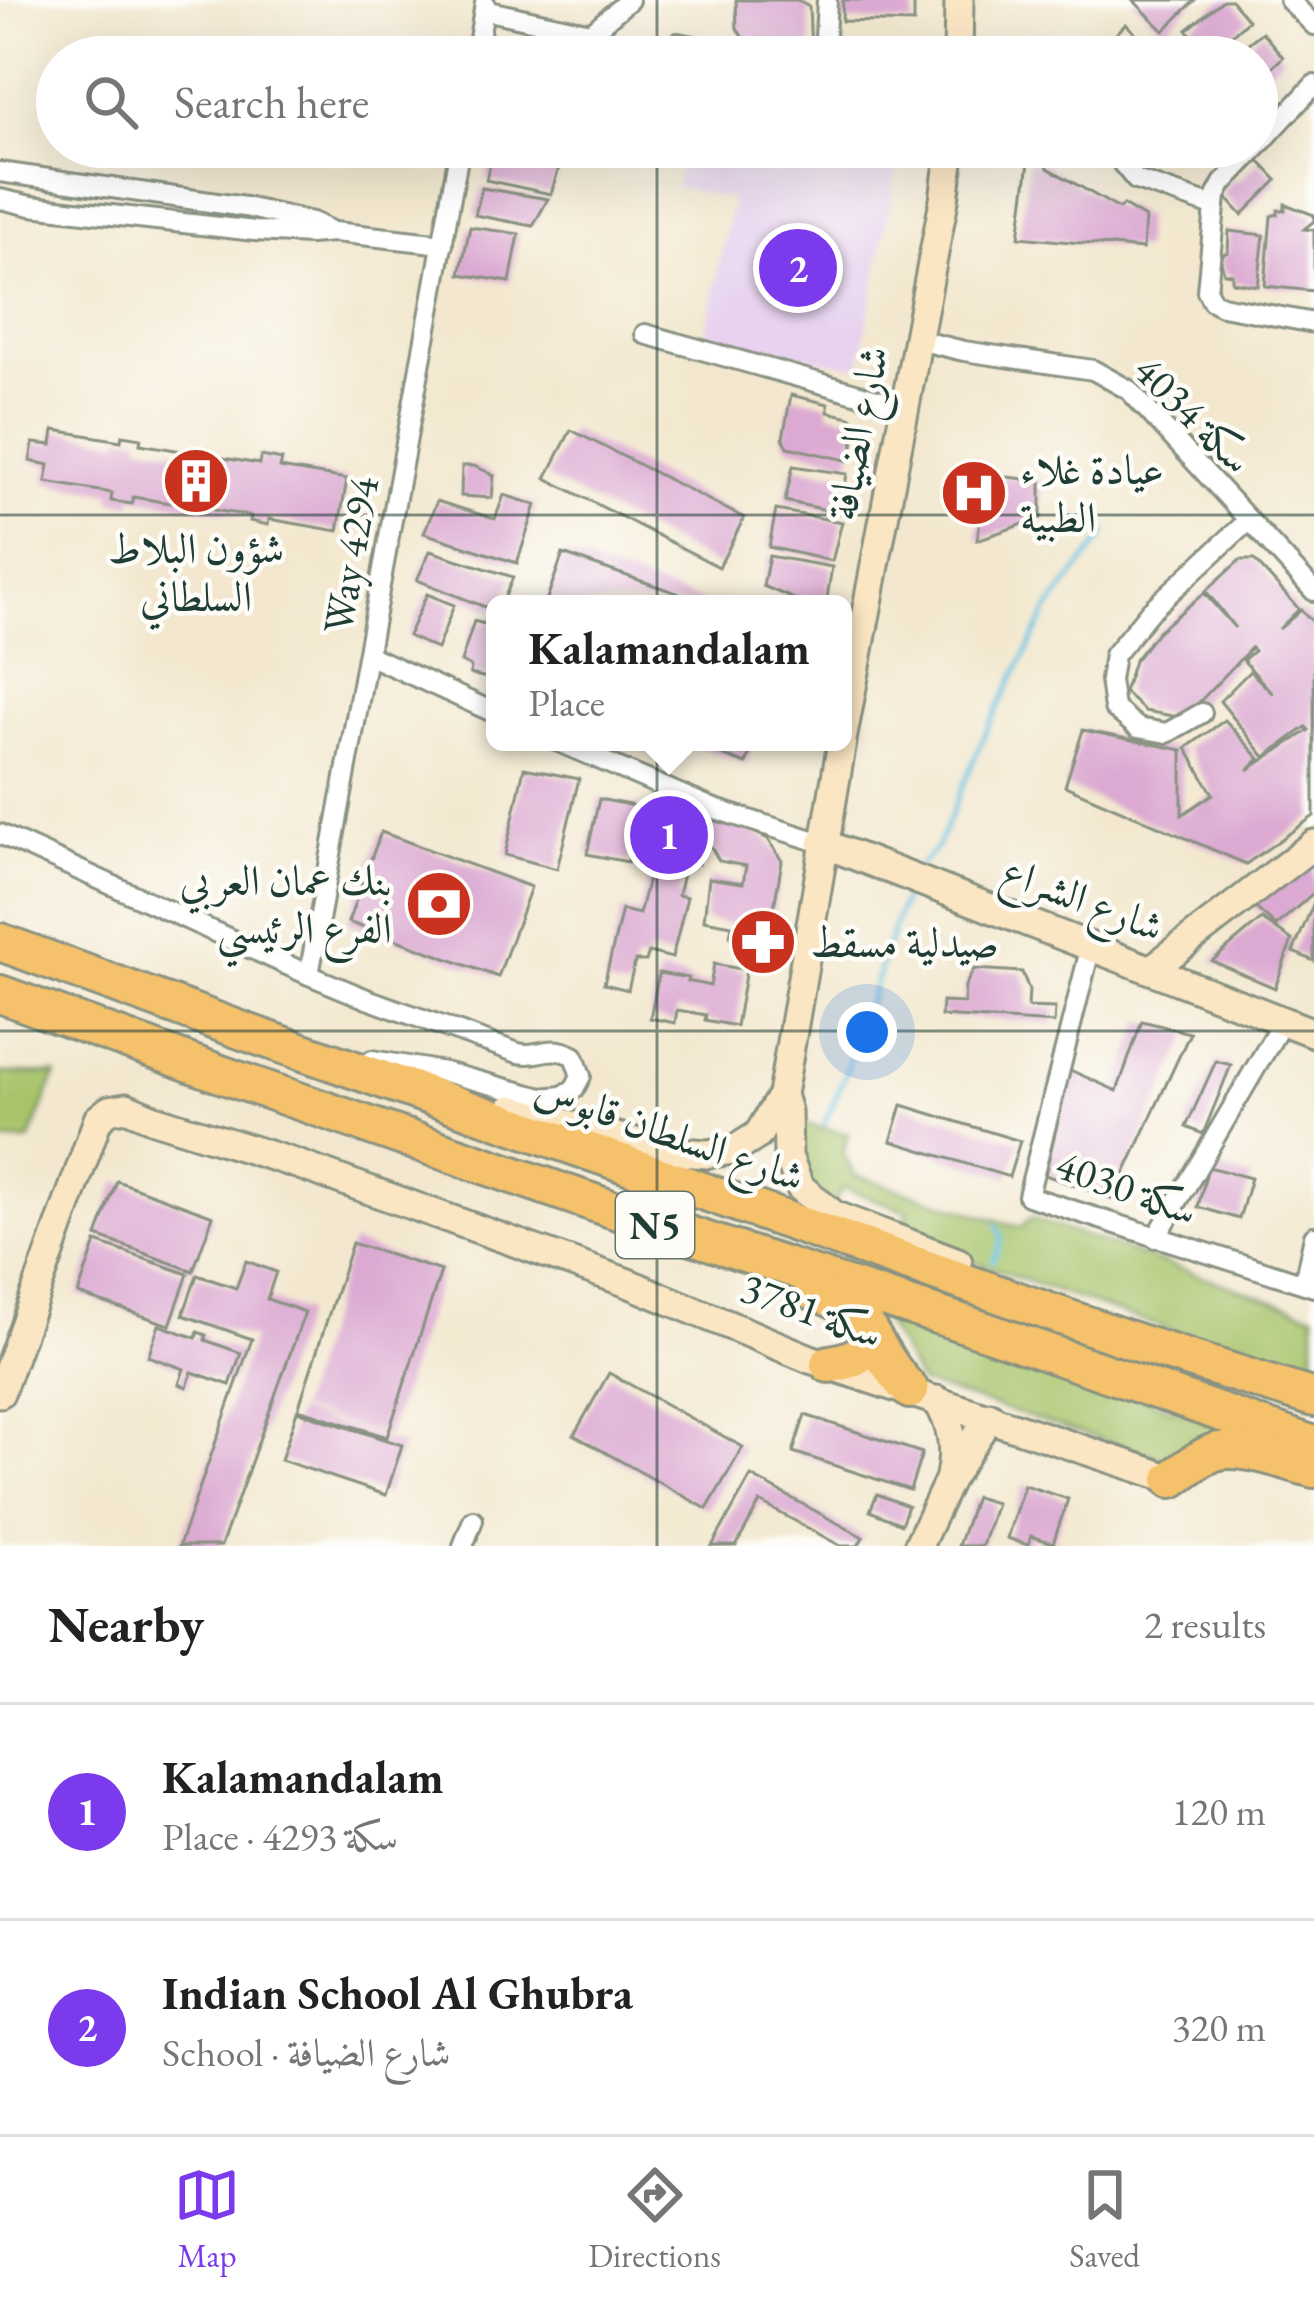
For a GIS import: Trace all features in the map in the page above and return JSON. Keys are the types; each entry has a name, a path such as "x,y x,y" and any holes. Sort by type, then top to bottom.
{"highway":[{"name":"شارع السلطان قابوس","path":"0,942 1139,1343 1314,1398"},
{"name":"N5","path":"0,994 655,1225 971,1326 1314,1444"},
{"path":"655,1225 838,1301 866,1328 892,1372 923,1395"},
{"path":"829,1364 850,1362 863,1354 866,1328"},
{"path":"1172,1479 1213,1453 1232,1450 1314,1469"}],"street":[{"path":"480,36 485,5 591,33 629,0"},
{"path":"825,36 826,0"},
{"path":"958,36 959,0"},
{"path":"1289,0 1314,25"},
{"path":"1278,124 1314,85"},
{"name":"Way 4294","path":"309,975 456,168"},
{"name":"شارع الضيافة","path":"852,685 948,168"},
{"path":"1126,168 1136,180 1213,206"},
{"path":"1237,168 1223,183 1213,206 1207,282 1212,301 1314,323"},
{"path":"0,172 245,207 334,232"},
{"path":"0,199 256,231 334,232 443,244"},
{"path":"256,231 269,213"},
{"path":"645,334 905,407"},
{"name":"سكة 4034","path":"918,340 1093,370 1129,390 1314,591"},
{"path":"1202,713 1167,733 1138,728 1114,708 1110,680 1114,655 1150,611 1249,520"},
{"path":"368,656 486,709"},
{"path":"579,751 693,801 823,843"},
{"name":"شارع الضيافة","path":"782,1095 840,751"},
{"path":"0,834 309,975 518,1053 562,1050 574,1056 580,1076 574,1089 562,1096 542,1098 444,1072 285,1046"},
{"name":"شارع الشراع","path":"823,843 1314,1033"},
{"path":"1152,969 1314,844"},
{"name":"سكة 4030","path":"1090,946 1028,1196 1309,1285 1314,1236"},
{"path":"1156,1238 1283,1021"},
{"path":"380,1078 670,1151 707,1154 734,1150 758,1136 782,1095"},
{"path":"782,1095 788,1156 800,1187 834,1215 1011,1282 1139,1343"},
{"name":"سكة 3781","path":"0,1393 89,1145 113,1120 127,1117 154,1119 297,1164 609,1276 829,1364 1172,1479"},
{"path":"923,1395 947,1418 954,1459 949,1480"},
{"path":"918,1546 949,1480 990,1416"},
{"path":"464,1546 473,1520"}],"shaded area":[{"path":"680,168 897,168 859,367 705,337 732,199 676,187"}],"green space":[{"path":"0,1073 56,1074 29,1141 0,1141"},
{"path":"791,1121 849,1134 843,1153 854,1175 1021,1228 1030,1218 1314,1314 1314,1375 1106,1308 902,1233 908,1211 843,1188 831,1206 804,1184"},
{"path":"876,1308 1238,1431 1174,1462 920,1383"}],"building":[{"path":"736,0 797,0 809,7 810,36 742,36"},
{"path":"843,0 914,0 914,23 842,21"},
{"path":"1133,0 1195,0 1164,31"},
{"path":"1223,0 1231,0 1248,20 1231,36 1193,36 1187,30"},
{"path":"1126,24 1138,36 1114,36"},
{"path":"489,168 559,168 551,194 486,180"},
{"path":"1028,168 1048,168 1119,209 1123,205 1145,218 1143,249 1019,237"},
{"path":"1252,168 1266,168 1277,180 1242,215 1222,193 1233,179 1240,180"},
{"path":"482,188 548,199 533,226 475,215"},
{"path":"1285,204 1314,215 1304,229 1314,230 1314,291 1265,286 1271,216 1285,210"},
{"path":"470,227 519,234 510,282 460,274"},
{"path":"1229,231 1264,235 1258,286 1232,282 1232,274 1224,273 1221,262 1228,252"},
{"path":"791,395 828,404 828,412 850,417 857,424 850,461 788,447 783,438"},
{"name":"شؤون البلاط السلطاني","path":"54,430 121,441 122,435 141,438 140,444 259,464 261,456 282,460 280,468 347,479 338,531 269,519 268,525 250,521 251,516 133,497 132,504 111,501 112,493 46,482 49,465 30,461 33,443 52,445"},
{"path":"571,430 744,518 719,567 546,478"},
{"path":"462,466 494,475 492,498 461,496"},
{"path":"793,466 847,474 840,513 785,501"},
{"path":"974,473 1041,481 1041,518 977,540 980,519 966,518"},
{"path":"504,495 536,505 517,563 424,533 437,501 495,519"},
{"path":"776,510 842,522 832,561 769,547"},
{"path":"430,551 513,577 506,595 486,595 486,607 417,580"},
{"path":"563,554 683,595 548,595"},
{"path":"769,556 832,567 827,595 784,595 763,586"},
{"path":"1240,560 1254,560 1299,609 1279,629 1301,610 1314,623 1314,816 1246,864 1065,786 1083,730 1182,750 1182,815 1213,794 1186,748 1225,720 1260,759 1248,770 1309,730 1306,727 1265,757 1220,701 1250,671 1273,694 1243,660 1254,651 1251,648 1184,718 1145,711 1124,692 1134,661 1158,631 1204,593 1235,628 1206,591"},
{"path":"427,594 454,605 437,649 408,636"},
{"path":"486,620 486,678 470,674 471,667 461,662 474,621 484,624"},
{"path":"711,751 751,751 746,764"},
{"path":"524,768 579,779 557,869 505,855"},
{"path":"599,799 639,807 628,862 587,854"},
{"path":"664,817 707,828 698,864 686,861 678,895 687,897 672,958 649,952 646,961 635,961 628,990 604,984 622,910 639,914"},
{"path":"712,820 768,839 782,861 766,954 738,951 730,936 732,925 704,920 709,878 743,883 746,866 719,861 709,843"},
{"name":"بنك عمان العربي الفرع الرئيسي","path":"381,832 531,887 498,977 348,922"},
{"path":"1308,864 1314,868 1314,892 1276,926 1249,902"},
{"path":"1314,902 1314,961 1293,952"},
{"path":"1262,919 1292,940 1275,988 1212,961"},
{"path":"714,964 746,970 736,1026 677,1010 675,1023 650,1018 659,973 710,986"},
{"path":"974,969 1022,972 1029,990 1028,1007 1055,1008 1054,1023 941,1016 942,1002 964,1003 965,986"},
{"path":"1142,1021 1190,1033 1113,1199 1045,1175 1070,1070 1117,1091"},
{"path":"1216,1061 1231,1065 1203,1134 1186,1127"},
{"path":"902,1105 1020,1141 1009,1177 891,1141"},
{"path":"1208,1167 1251,1178 1239,1219 1198,1207"},
{"path":"117,1181 213,1216 193,1271 97,1236"},
{"path":"96,1242 188,1274 170,1325 78,1294"},
{"path":"352,1243 441,1271 387,1437 298,1409"},
{"path":"246,1261 276,1272 267,1299 305,1312 221,1546 179,1546 252,1339 183,1315 197,1275 236,1288"},
{"path":"159,1325 196,1338 198,1332 206,1335 205,1340 241,1353 230,1385 192,1372 187,1387 179,1384 184,1369 148,1356"},
{"path":"609,1373 743,1447 707,1509 574,1435"},
{"path":"297,1411 402,1445 386,1495 281,1460"},
{"path":"805,1415 922,1453 910,1490 793,1452"},
{"path":"751,1476 863,1537 858,1546 841,1546 760,1502 736,1546 712,1546"},
{"path":"1024,1485 1068,1499 1053,1543 1031,1536 1028,1545 1007,1538"},
{"path":"877,1494 908,1506 901,1524 870,1511"},
{"path":"975,1497 996,1503 982,1546 958,1546"}],"waterway":[{"path":"918,867 937,848 984,736 1047,612 1106,533"},
{"path":"824,1125 907,888"},
{"path":"993,1261 1002,1238 997,1225"}],"place":[{"name":"Indian School Al Ghubra","path":"798,268"},
{"name":"شؤون البلاط السلطاني","path":"196,481"},
{"name":"عيادة غلاء الطبية","path":"974,493"},
{"name":"Kalamandalam","path":"669,835"},
{"name":"بنك عمان العربي الفرع الرئيسي","path":"439,904"},
{"name":"صيدلية مسقط","path":"763,942"}]}
